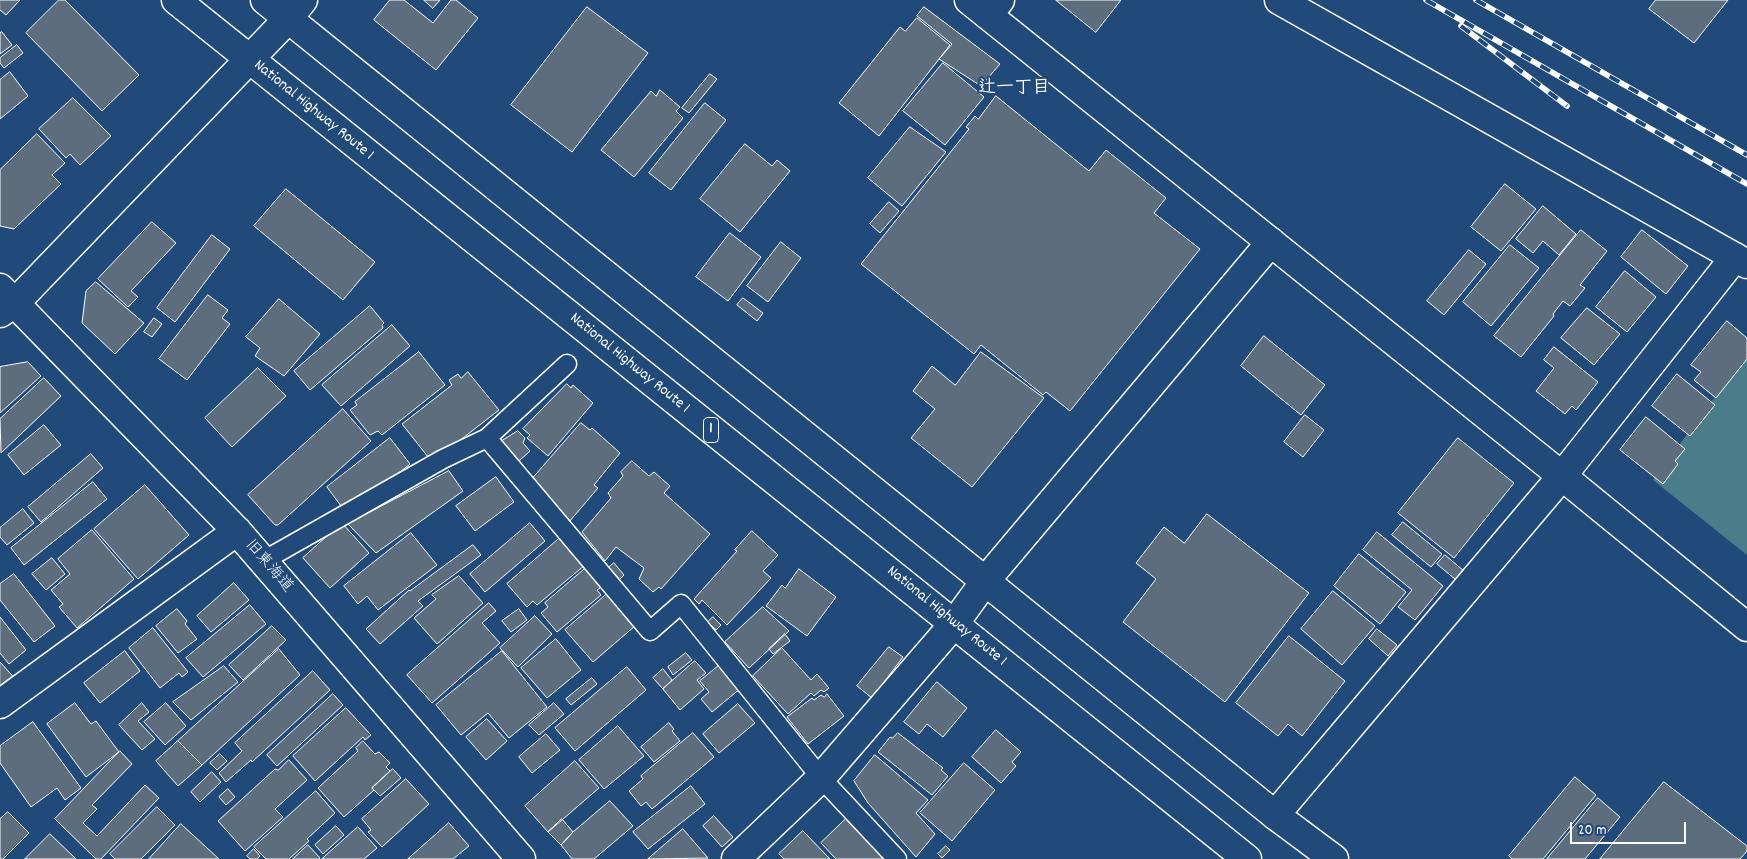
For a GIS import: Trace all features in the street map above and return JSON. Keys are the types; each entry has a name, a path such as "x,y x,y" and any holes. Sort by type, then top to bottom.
{"main road":[{"name":"National Highway Route 1","path":"176,0 1247,859"},
{"path":"265,0 296,9 986,580 1275,815 1334,859"},
{"path":"1275,815 1741,261 1279,0"},
{"path":"986,5 1271,242 1747,627"},
{"path":"5,301 249,59 296,9"},
{"path":"736,859 821,778 954,624 986,580 1271,242"},
{"name":"旧東海道","path":"5,301 237,531 521,859"},
{"path":"0,704 237,531"}],"lane":[{"path":"263,561 443,458 487,438 567,364"},
{"path":"487,438 650,631 681,604 821,778 897,859"}],"green space":[{"path":"1747,354 1747,555 1653,480"}],"building":[{"path":"0,0 20,0 6,15 0,10"},
{"path":"59,0 65,0 139,75 102,111 26,33"},
{"path":"390,0 404,0 433,23 451,0 456,0 478,18 436,70 374,20"},
{"path":"424,0 440,0 433,8"},
{"path":"1056,0 1121,0 1096,32"},
{"path":"1656,0 1728,0 1694,43 1649,9"},
{"path":"587,7 648,53 572,152 511,105"},
{"path":"924,7 1000,64 981,86 939,59 952,44 917,16"},
{"path":"917,18 950,45 879,136 839,103 900,27 905,31"},
{"path":"2,32 12,45 0,54 0,33"},
{"path":"17,45 23,53 4,68 0,63 0,58"},
{"path":"943,63 984,97 945,145 903,111"},
{"path":"10,72 28,96 0,119 0,80"},
{"path":"710,74 717,79 689,113 682,108"},
{"path":"660,90 680,107 676,111 683,118 634,177 601,150 651,91 656,96"},
{"path":"996,96 1089,171 1106,150 1166,198 1154,213 1200,249 1070,411 1046,392 1043,395 981,345 974,354 861,264 969,129 966,127 975,116 978,119"},
{"path":"73,98 111,136 80,165 70,154 66,158 39,129"},
{"path":"705,103 726,120 671,190 649,173"},
{"path":"910,127 946,152 902,206 868,178"},
{"path":"37,134 65,163 52,175 61,184 14,229 0,226 0,170"},
{"path":"745,144 772,166 777,160 790,171 740,232 700,199"},
{"path":"1505,184 1536,209 1501,251 1471,227"},
{"path":"286,189 375,262 343,300 254,226"},
{"path":"889,202 899,211 880,233 870,224"},
{"path":"1543,206 1576,234 1559,255 1543,241 1533,253 1516,239"},
{"path":"152,222 176,243 131,291 138,297 128,307 98,279"},
{"path":"1581,230 1607,251 1580,285 1585,288 1570,306 1563,301 1553,314 1554,316 1521,357 1494,336"},
{"path":"1642,230 1688,266 1666,294 1621,257"},
{"path":"730,233 761,257 728,301 696,277"},
{"path":"212,235 230,249 175,322 157,308"},
{"path":"781,242 801,258 768,302 747,286"},
{"path":"1510,245 1539,268 1491,326 1463,302"},
{"path":"1469,250 1486,264 1444,315 1427,301"},
{"path":"1625,271 1656,297 1627,332 1596,307"},
{"path":"96,282 144,323 115,354 82,323 86,291"},
{"path":"208,295 228,310 222,318 230,324 187,380 159,359"},
{"path":"743,298 763,313 757,321 737,305"},
{"path":"279,299 320,334 284,376 255,356 260,348 246,337"},
{"path":"370,306 384,323 382,325 383,328 310,390 294,371"},
{"path":"1587,308 1620,334 1594,365 1561,338"},
{"path":"154,318 162,324 152,337 144,332"},
{"path":"1727,321 1747,338 1747,359 1716,398 1694,380 1701,372 1691,365"},
{"path":"392,325 410,346 341,406 322,385"},
{"path":"1264,336 1325,385 1301,415 1241,366"},
{"path":"1554,347 1598,382 1576,410 1572,406 1565,414 1536,391 1554,368 1544,360"},
{"path":"419,352 445,385 382,435 378,431 370,435 350,410 357,405 355,402"},
{"path":"981,352 1044,398 972,487 911,438 935,409 913,391 932,366 955,385"},
{"path":"28,362 41,376 0,413 0,367"},
{"path":"258,368 286,396 232,447 205,418"},
{"path":"468,372 499,410 432,462 402,424 452,385 449,380 458,374 461,378"},
{"path":"1677,374 1715,405 1690,436 1652,406"},
{"path":"44,378 61,396 1,453 0,419"},
{"path":"567,384 571,388 573,385 593,403 548,456 527,438 530,435 523,429"},
{"path":"343,409 371,441 278,525 275,525 248,495"},
{"path":"1305,415 1324,430 1303,457 1284,442"},
{"path":"1646,417 1685,449 1675,461 1678,464 1663,484 1620,450"},
{"path":"581,423 590,430 592,428 620,453 594,485 598,488 569,522 533,478"},
{"path":"44,425 61,445 24,475 8,455"},
{"path":"518,431 525,438 523,443 530,451 519,461 502,441"},
{"path":"390,438 410,464 367,498 341,506 327,487"},
{"path":"1458,438 1514,483 1454,558 1398,513"},
{"path":"91,454 103,468 41,522 28,507"},
{"path":"632,461 649,476 654,472 670,486 664,493 710,534 661,589 659,587 653,592 639,579 644,568 616,547 605,561 582,532 611,498 608,493 623,476 621,472"},
{"path":"449,471 463,491 376,553 348,524"},
{"path":"496,477 514,502 475,531 456,506"},
{"path":"93,482 107,499 24,565 11,548"},
{"path":"145,485 189,535 138,579 94,529"},
{"path":"23,509 34,523 7,545 0,537 0,528"},
{"path":"1207,514 1309,593 1225,702 1123,622 1156,579 1136,563 1164,527 1184,543"},
{"path":"1403,522 1442,554 1431,567 1392,535"},
{"path":"342,523 369,553 330,588 303,558"},
{"path":"530,523 545,541 485,592 470,574"},
{"path":"92,530 134,579 77,628 59,607 63,604 51,590 70,574 58,559"},
{"path":"752,531 778,555 763,571 771,578 727,625 702,600 699,604 694,599 737,551 735,550"},
{"path":"1377,532 1443,586 1415,620 1398,607 1412,590 1363,550"},
{"path":"411,533 437,565 378,610 367,596 358,604 344,586"},
{"path":"561,537 585,565 537,605 533,601 527,607 507,584"},
{"path":"473,545 481,555 418,601 423,606 380,644 366,629 409,590"},
{"path":"1359,554 1406,592 1380,624 1334,586"},
{"path":"1445,555 1464,571 1456,580 1437,564"},
{"path":"52,558 65,574 46,590 32,574"},
{"path":"614,563 624,575 616,583 606,570"},
{"path":"587,567 603,586 597,590 601,595 557,632 541,613 548,607 545,603"},
{"path":"799,569 836,597 807,636 766,606 782,585 785,588"},
{"path":"14,574 55,626 34,642 0,600 0,584"},
{"path":"459,576 483,603 437,644 414,618 436,599 432,595"},
{"path":"234,583 249,600 211,632 197,616"},
{"path":"1333,591 1375,626 1342,665 1301,629"},
{"path":"607,594 635,626 593,662 565,630"},
{"path":"489,603 496,611 482,623 500,643 432,703 407,675"},
{"path":"250,605 266,624 203,677 186,658"},
{"path":"763,607 789,631 749,668 725,642"},
{"path":"177,609 187,621 185,624 197,639 178,653 156,626"},
{"path":"519,609 527,620 511,632 502,621"},
{"path":"535,616 552,634 518,667 500,648"},
{"path":"0,617 26,650 9,664 0,653"},
{"path":"713,617 721,625 716,630 708,622"},
{"path":"272,626 286,640 243,680 229,665"},
{"path":"153,628 188,672 182,677 179,673 160,688 129,648"},
{"path":"1377,629 1397,645 1388,656 1369,639"},
{"path":"785,634 790,641 773,654 769,649"},
{"path":"1289,636 1345,681 1302,736 1288,724 1278,736 1236,703"},
{"path":"556,639 581,670 547,698 521,668"},
{"path":"889,647 903,657 872,698 857,686"},
{"path":"782,648 811,680 817,674 829,688 824,692 821,690 814,696 811,693 788,714 753,676"},
{"path":"279,649 300,675 202,765 178,741"},
{"path":"125,651 140,671 100,703 84,683"},
{"path":"502,651 547,707 509,738 488,713 461,735 436,705"},
{"path":"686,653 692,660 673,675 668,667"},
{"path":"695,661 706,673 697,680 704,689 680,710 663,689"},
{"path":"0,662 18,682 0,698"},
{"path":"721,664 741,688 712,712 701,699 709,692 700,681"},
{"path":"224,666 238,682 191,720 173,702"},
{"path":"627,667 646,690 575,751 555,728"},
{"path":"663,669 672,680 663,689 653,678"},
{"path":"313,671 330,690 252,762 251,760 226,782 219,773 242,751 235,743"},
{"path":"592,678 597,684 571,705 566,699"},
{"path":"937,682 967,708 943,737 927,724 919,734 904,722"},
{"path":"333,694 343,705 277,766 267,755"},
{"path":"827,694 844,716 808,744 787,717 812,698 814,700 821,695 824,697"},
{"path":"75,703 91,724 96,721 119,752 86,777 47,724"},
{"path":"142,703 149,712 138,721 155,739 142,750 119,725"},
{"path":"166,703 186,726 165,745 144,722"},
{"path":"554,703 564,714 539,735 529,725"},
{"path":"738,704 755,723 719,753 703,734"},
{"path":"346,708 371,735 365,740 363,737 315,781 293,756"},
{"path":"487,719 507,741 486,760 466,737"},
{"path":"33,722 81,788 65,800 57,788 31,807 0,763 0,746"},
{"path":"669,723 674,729 672,731 680,741 654,762 641,747"},
{"path":"618,726 644,756 604,789 579,760"},
{"path":"996,730 1021,752 1012,762 1016,766 1001,783 972,757"},
{"path":"693,733 714,757 652,809 646,802 641,806 629,791 643,779 641,776"},
{"path":"898,733 943,768 941,770 948,776 932,795 878,752 890,737 892,738"},
{"path":"546,734 560,750 532,773 519,757"},
{"path":"178,741 202,765 178,786 156,761"},
{"path":"363,741 375,754 379,752 390,763 386,767 390,771 372,788 374,790 344,817 318,788 358,751 356,748"},
{"path":"120,751 132,764 92,805 97,809 83,823 97,836 145,785 159,798 101,859 96,859 55,819"},
{"path":"220,754 227,761 217,770 210,763"},
{"path":"875,755 928,800 916,813 935,834 916,857 868,803 854,781"},
{"path":"289,760 307,780 275,809 283,817 245,851 218,821 275,769 278,770"},
{"path":"575,761 599,788 548,832 525,806"},
{"path":"964,763 995,790 952,841 920,813"},
{"path":"393,769 401,778 380,796 372,788"},
{"path":"212,772 221,782 200,802 191,792"},
{"path":"1575,777 1596,795 1543,859 1512,859 1509,856"},
{"path":"406,779 429,804 382,847 368,832 371,830 362,819"},
{"path":"1664,782 1747,846 1747,851 1740,859 1600,859"},
{"path":"691,786 705,804 648,849 633,832"},
{"path":"228,789 235,797 226,805 219,797"},
{"path":"316,791 335,813 289,859 266,859 254,847"},
{"path":"1598,798 1620,817 1585,859 1547,859"},
{"path":"610,801 633,826 594,859 572,859 561,845 573,832"},
{"path":"157,807 175,825 141,859 115,859 110,854"},
{"path":"8,812 29,833 3,859 0,859 0,819"},
{"path":"714,816 733,837 722,847 703,826"},
{"path":"849,816 867,835 865,838 885,859 836,859 821,843"},
{"path":"562,819 573,832 561,845 548,832"},
{"path":"449,823 469,846 453,859 408,859"},
{"path":"181,824 219,859 149,859"},
{"path":"336,826 344,835 323,854 315,845"},
{"path":"358,827 377,848 364,859 322,859"},
{"path":"683,829 708,858 648,859"},
{"path":"803,831 830,859 784,859 779,854"},
{"path":"50,834 76,859 25,859"},
{"path":"308,845 319,859 293,859"},
{"path":"946,846 950,850 942,858 938,854"},
{"path":"254,849 260,856 257,859 250,859 247,856"}],"railway":[{"path":"1426,0 1747,184"},
{"path":"1476,0 1747,155"},
{"path":"1461,26 1567,106"}],"district":[{"name":"辻一丁目","path":"1014,90"}]}
